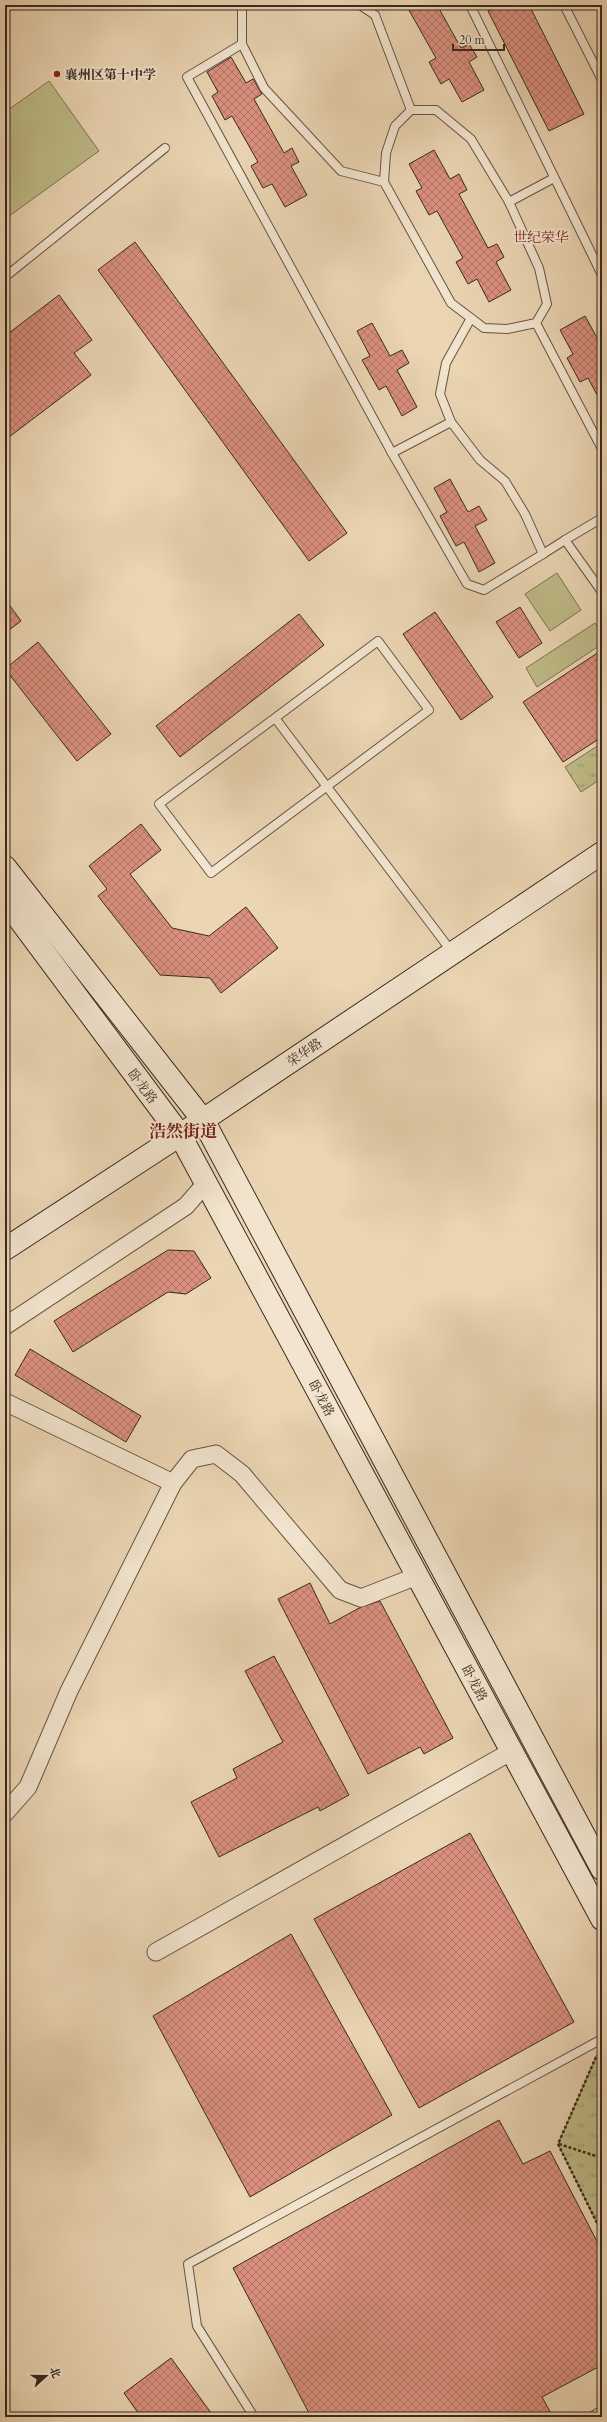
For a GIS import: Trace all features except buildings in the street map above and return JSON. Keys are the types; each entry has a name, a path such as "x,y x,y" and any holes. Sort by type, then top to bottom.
{"main road":[{"name":"荣华路","path":"5,1248 203,1120 602,853"},
{"name":"卧龙路","path":"5,867 203,1120 602,1869"},
{"name":"卧龙路","path":"5,900 180,1135 602,1919"}],"street":[{"path":"5,1326 186,1206 206,1183"},
{"path":"5,1402 173,1483"},
{"path":"5,1814 28,1787 69,1691 173,1483 192,1459 216,1454 242,1474 340,1590 361,1598 417,1576"},
{"path":"156,1952 512,1751"}],"lane":[{"path":"242,5 242,44 264,88 341,171 384,182"},
{"path":"360,5 375,15"},
{"path":"372,5 411,110"},
{"path":"470,5 602,275"},
{"path":"564,5 602,80"},
{"path":"242,44 186,77 392,453 467,584 484,590 602,518"},
{"path":"411,110 436,110 471,139 509,202 539,268 547,304 536,323 507,329 484,328 451,303 384,182 386,153 395,126 411,110"},
{"path":"5,277 165,148"},
{"path":"509,202 554,178"},
{"path":"471,318 446,363 440,394 450,422 480,460 505,481 525,514 543,554"},
{"path":"536,323 602,449"},
{"path":"392,453 450,422"},
{"path":"565,540 602,592"},
{"path":"378,641 429,710 210,873 159,804 275,718 378,641"},
{"path":"275,718 453,953"},
{"path":"254,2417 197,2326 188,2264 602,2039"},
{"path":"591,2417 602,2410"}],"path":[{"path":"558,2144 599,2050"},
{"path":"558,2144 600,2157 602,2147"},
{"path":"558,2144 602,2230"}],"green space":[{"path":"49,81 99,151 5,219 5,112"},
{"path":"557,573 581,610 550,631 525,594"},
{"path":"595,623 602,635 602,644 537,687 526,668"},
{"path":"602,743 602,778 581,792 565,767"},
{"path":"602,2043 602,2233 558,2144"}],"place":[{"name":"襄州区第十中学","path":"57,74"}],"district":[{"name":"世纪荣华","path":"541,237"},
{"name":"浩然街道","path":"183,1131"}]}
